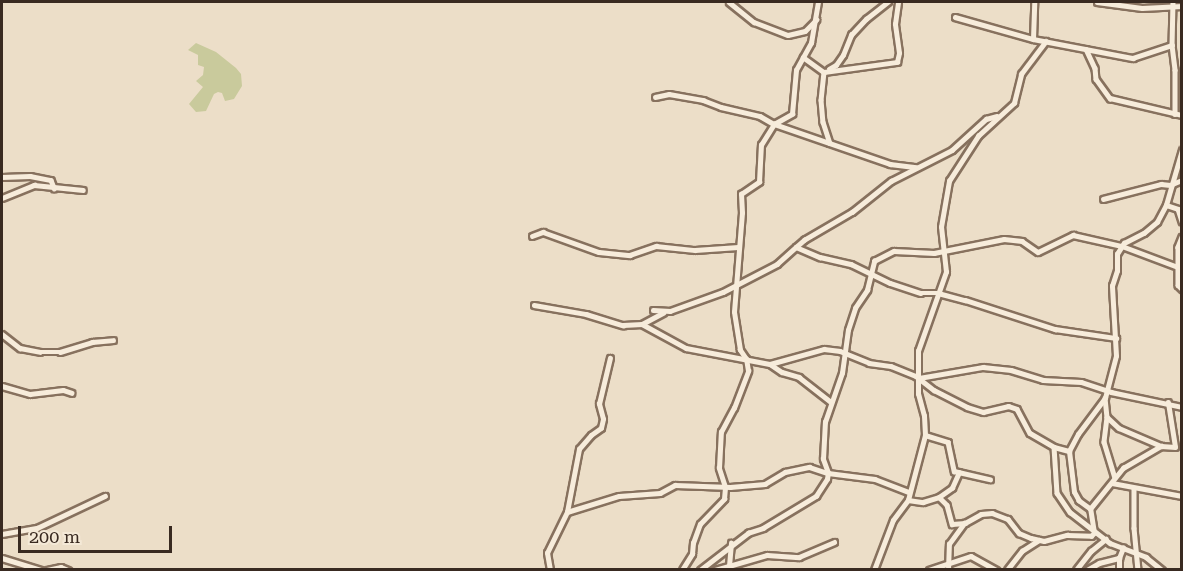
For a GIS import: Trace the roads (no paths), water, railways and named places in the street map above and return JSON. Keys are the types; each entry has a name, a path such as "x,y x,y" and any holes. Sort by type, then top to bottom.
{"street":[{"path":"729,2 754,22 788,35 805,31 816,20"},
{"path":"682,570 692,554 700,524 724,499 725,487 719,468 721,432 744,386 748,371 746,359 740,350 736,325 741,194 759,182 761,145 774,124 792,114 796,70 811,44 818,2"},
{"path":"824,72 836,65 851,35 866,19 888,2"},
{"path":"803,57 824,72 897,62 899,53 894,24 898,2"},
{"path":"1033,39 1034,2"},
{"path":"1097,2 1142,9 1161,9 1173,4 1182,6"},
{"path":"1173,4 1175,114"},
{"path":"955,17 1033,39 1133,58 1172,45"},
{"path":"874,570 892,520 908,500 925,435 924,417 918,394 919,346 946,272 941,227 951,175 978,136 997,116 1014,103 1021,74 1046,41"},
{"path":"1086,49 1095,68 1096,79 1110,98 1182,115"},
{"path":"824,72 821,100 823,122 830,143"},
{"path":"655,97 669,94 703,100 720,107 750,113 774,124 890,164 916,167"},
{"path":"534,305 586,314 623,325 642,324 736,285 777,264 804,240 836,223 891,181 916,167 936,160 952,150 986,119 997,116"},
{"path":"948,570 949,544 965,523 981,514 997,513 1008,519 1018,534 1039,540 1052,540 1067,535 1091,536 1094,530 1090,509 1079,501 1074,492 1069,451 1078,434 1105,398 1116,356 1112,286 1117,271 1117,254 1122,246 1157,222 1166,205 1182,150"},
{"path":"2,177 30,176 51,180 54,188"},
{"path":"1102,199 1161,184 1170,185 1182,180"},
{"path":"2,198 34,185 83,190"},
{"path":"1166,205 1178,209 1182,220"},
{"path":"532,236 543,232 599,252 630,255 656,246 695,250 738,246"},
{"path":"828,473 824,465 824,437 831,402 842,373 853,314 867,290 874,261 894,251 926,253 945,251 1004,239 1022,242 1038,252 1073,235 1122,246 1178,267"},
{"path":"1182,237 1178,267 1178,285 1182,289"},
{"path":"796,248 820,257 851,264 920,293 938,293 995,308 1055,329 1116,338"},
{"path":"653,310 664,313"},
{"path":"642,324 686,348 770,364 782,372 799,377 831,402"},
{"path":"2,334 20,348 40,352 60,352 92,342 113,340"},
{"path":"770,364 821,349 845,353 869,363 891,366 919,378 940,393 983,412 1008,406 1017,409 1030,433 1054,447 1069,451"},
{"path":"550,570 547,553 567,512 579,449 591,435 601,428 603,419 599,404 610,358"},
{"path":"919,378 990,368 1020,371 1043,380 1081,382 1107,391 1182,407"},
{"path":"2,386 30,394 63,390 72,393"},
{"path":"1105,398 1107,417 1104,442 1115,477"},
{"path":"1168,403 1175,447"},
{"path":"1107,417 1119,428 1161,446 1182,447"},
{"path":"925,435 945,440 950,447 951,465 954,471 990,479"},
{"path":"1090,509 1131,461 1161,446"},
{"path":"1054,447 1057,493 1076,518 1137,556 1146,557 1162,570"},
{"path":"567,512 619,496 660,493 675,485 725,487 765,484 800,468 809,467 828,473 875,479 909,492"},
{"path":"908,500 923,502 939,497 952,488 959,472"},
{"path":"700,570 732,543 816,496 828,473"},
{"path":"1112,483 1134,489 1181,495"},
{"path":"1134,489 1134,528 1138,570"},
{"path":"2,534 37,528 105,496"},
{"path":"939,497 947,505 952,524 965,523"},
{"path":"1076,570 1091,551 1106,538"},
{"path":"1007,570 1022,552 1039,540"},
{"path":"715,570 767,555 799,557 834,542"},
{"path":"729,566 732,543"},
{"path":"1119,570 1119,558 1123,548"},
{"path":"929,570 971,556 996,570"},
{"path":"2,558 41,570"},
{"path":"1087,570 1099,563 1119,558"},
{"path":"47,570 61,567 68,570"}]}
